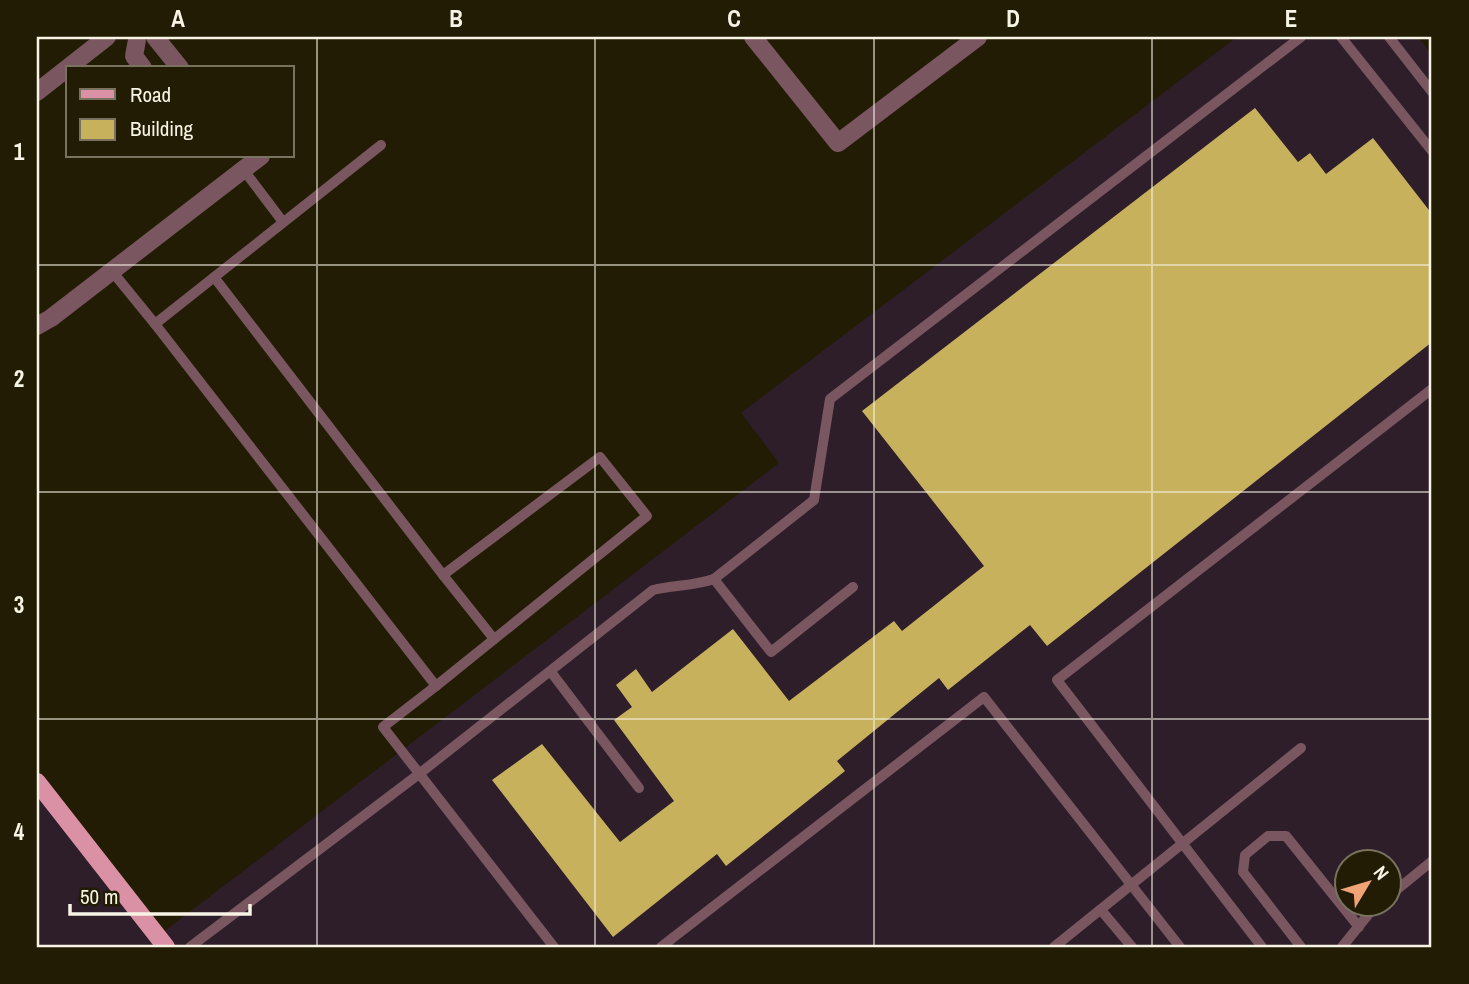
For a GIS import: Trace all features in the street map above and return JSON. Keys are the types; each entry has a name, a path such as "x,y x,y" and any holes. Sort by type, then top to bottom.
{"main road":[{"path":"37,782 166,947"}],"street":[{"path":"70,66 107,37"},
{"path":"142,66 134,56 146,37 178,66"},
{"path":"753,37 838,143 978,37"},
{"path":"37,92 66,69"},
{"path":"37,326 111,270 238,162"}],"lane":[{"path":"190,947 419,774 653,590 698,585 714,579 814,500 830,399 1301,37"},
{"path":"1341,37 1432,151"},
{"path":"1389,37 1432,92"},
{"path":"155,324 382,145"},
{"path":"238,162 284,222"},
{"path":"111,270 436,686"},
{"path":"214,277 494,639"},
{"path":"1262,947 1057,680 1432,389"},
{"path":"443,575 600,457 647,516 383,727 554,947"},
{"path":"714,579 771,652 853,587"},
{"path":"551,672 639,788"},
{"path":"661,947 984,696 1180,947"},
{"path":"1054,947 1301,748"},
{"path":"1301,947 1243,872 1245,855 1268,836 1286,836 1359,928"},
{"path":"1402,885 1432,860"},
{"path":"1101,910 1132,947"},
{"path":"1342,947 1366,918"}],"shaded area":[{"path":"1237,37 1418,37 1432,55 1432,947 37,947 37,782 158,936 779,463 741,413"}],"building":[{"path":"1255,108 1298,162 1310,153 1326,174 1373,138 1432,214 1432,342 1047,646 1030,625 948,690 939,678 837,761 845,771 726,866 717,854 613,937 492,780 542,744 620,842 674,801 614,720 632,707 616,685 636,669 652,692 733,629 789,701 894,621 902,631 984,566 862,411"}]}
